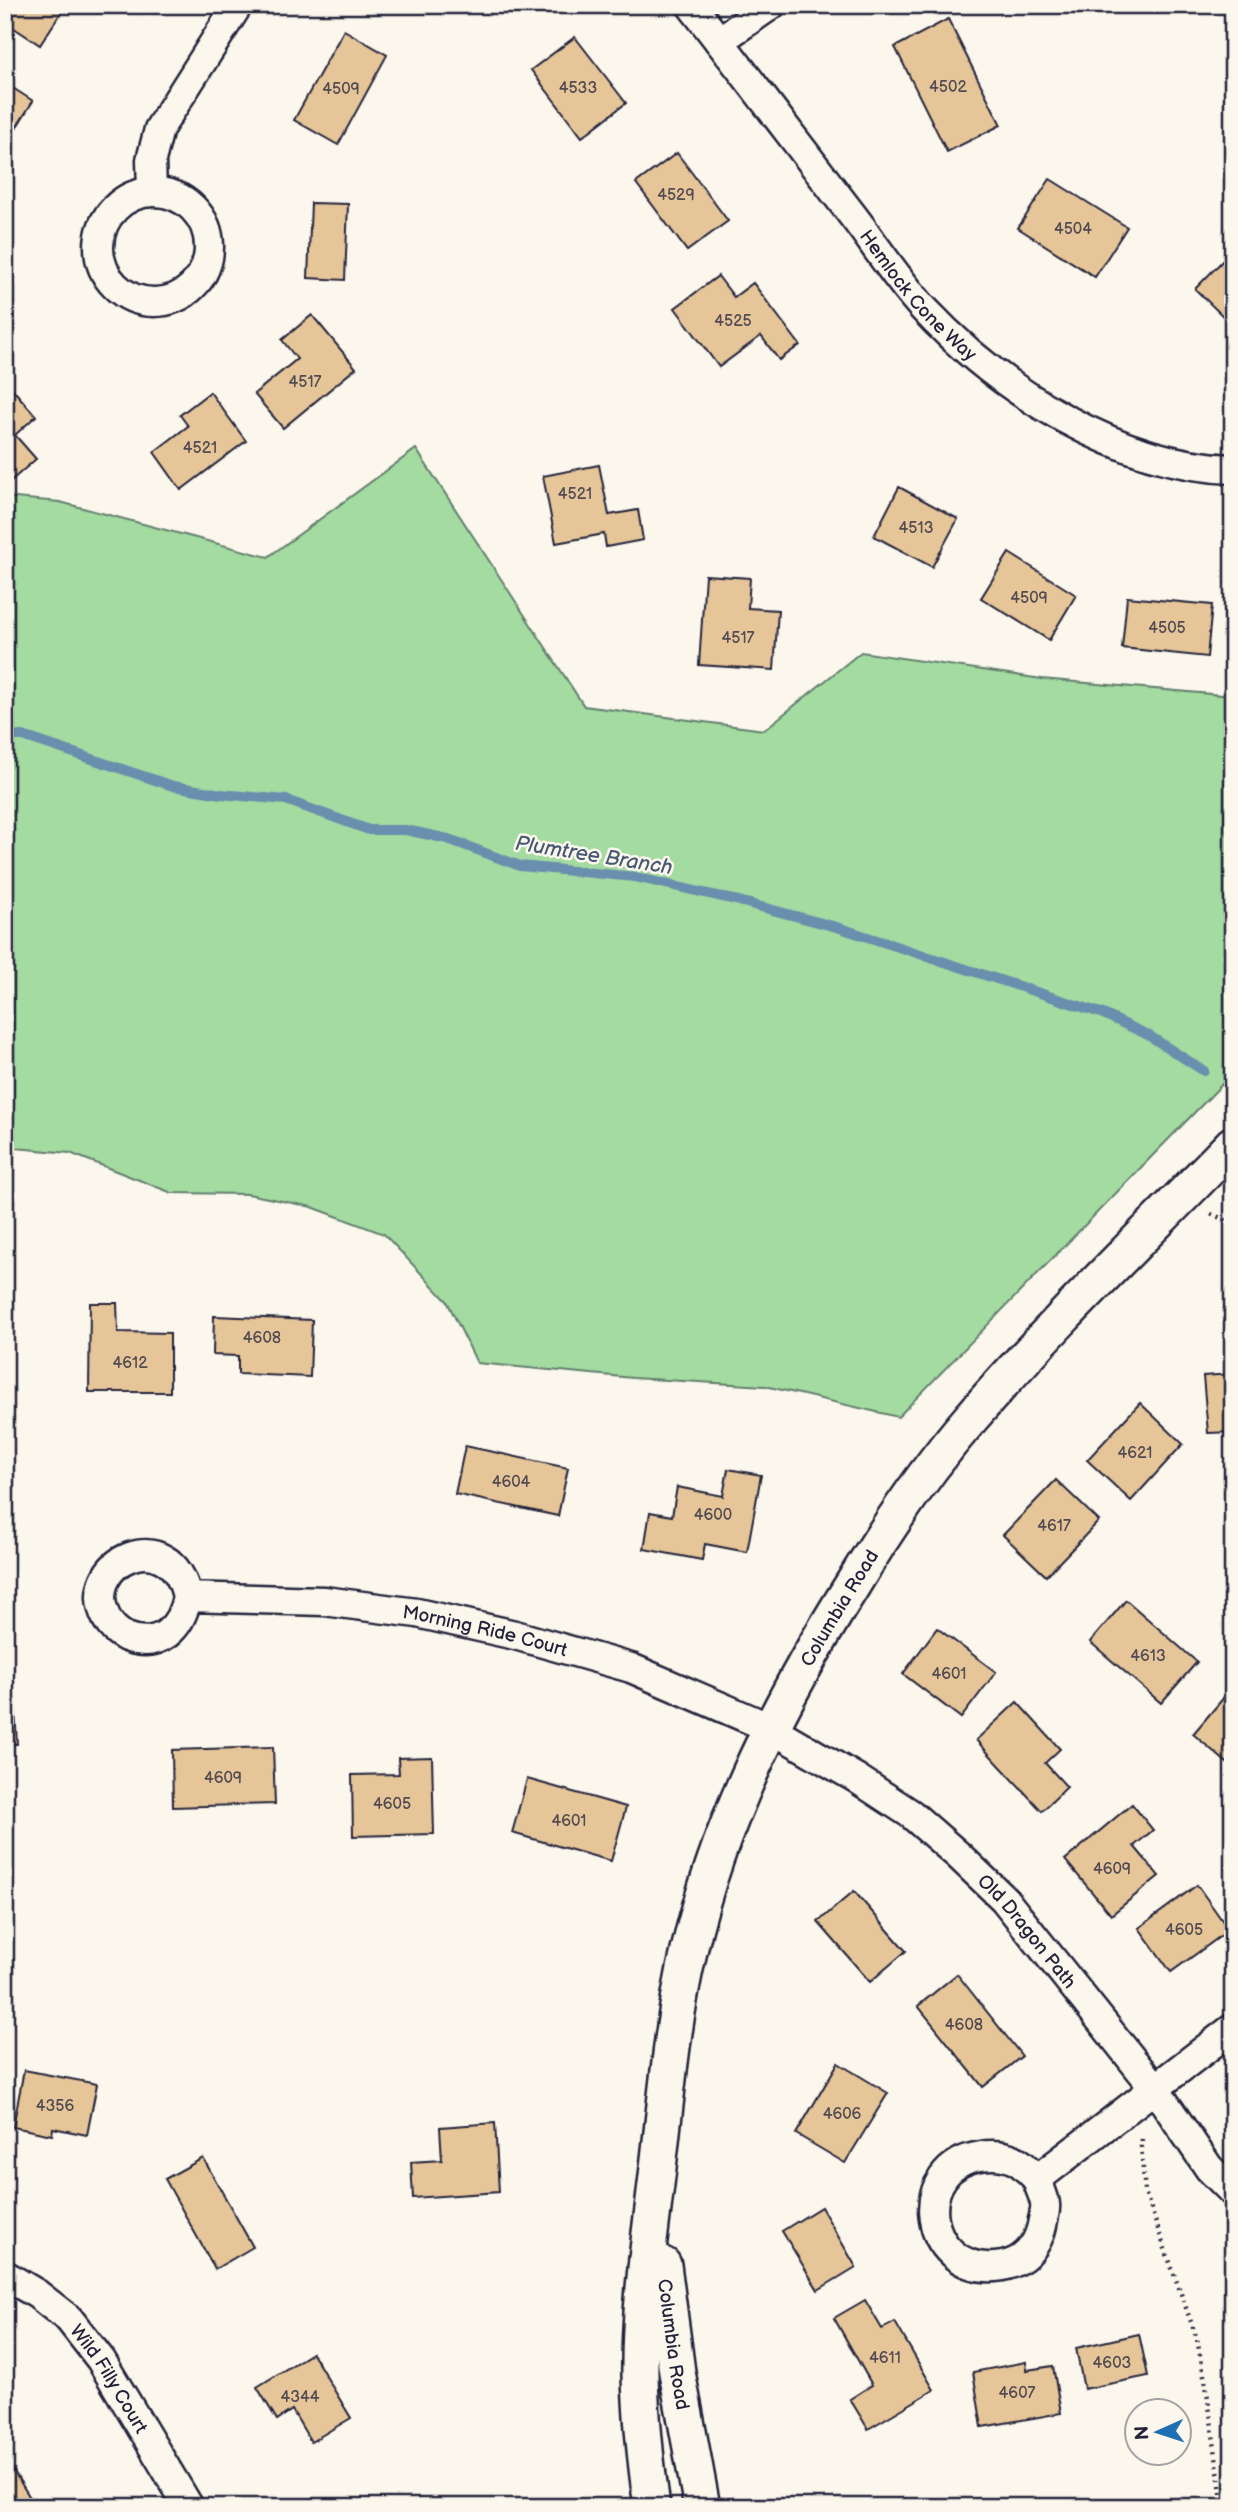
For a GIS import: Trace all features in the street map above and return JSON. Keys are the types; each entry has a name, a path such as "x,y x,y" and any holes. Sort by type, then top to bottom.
{"street":[{"path":"152,191 151,160 159,129 238,5"},
{"name":"Hemlock Cone Way","path":"691,5 923,308 986,366 1054,413 1113,442 1167,459 1233,469"},
{"path":"719,41 771,5"},
{"name":"Columbia Road","path":"652,2507 646,2469 640,2374 645,2284 673,2039 689,1950 715,1861 742,1791 770,1728 823,1631 894,1517 969,1420 1077,1304 1233,1144"},
{"name":"Morning Ride Court","path":"187,1597 324,1601 417,1613 631,1668 770,1728"},
{"name":"Old Dragon Path","path":"770,1728 911,1814 1004,1899 1154,2087 1209,2168 1233,2192"},
{"path":"1037,2179 1233,2028"},
{"path":"993,2154 1017,2161 1037,2179 1046,2205 1041,2236 1027,2254 1006,2266 980,2268 960,2260 943,2245 933,2223 933,2203 940,2182 951,2169 968,2158 993,2154"},
{"name":"Columbia Road","path":"656,2182 675,2359 702,2507"},
{"name":"Wild Filly Court","path":"5,2275 37,2294 69,2319 101,2360 189,2507"}],"path":[{"path":"1154,2087 1141,2146 1145,2192 1197,2339 1223,2507"}],"green space":[{"path":"416,449 584,706 764,730 861,652 1042,679 1233,696 1233,1073 898,1417 765,1386 633,1378 477,1363 447,1301 384,1234 312,1207 248,1194 172,1193 70,1153 5,1147 5,497 60,502 268,557"}],"building":[{"path":"5,5 66,5 40,45 5,22"},
{"path":"948,19 1001,125 947,152 895,47"},
{"path":"344,30 387,55 338,145 294,120"},
{"path":"575,37 626,103 582,137 531,70"},
{"path":"5,83 33,101 11,136 5,133"},
{"path":"677,153 728,221 687,251 636,183"},
{"path":"1050,179 1127,227 1095,277 1018,228"},
{"path":"311,203 348,204 345,280 308,278"},
{"path":"1233,250 1233,326 1195,289"},
{"path":"718,276 734,297 753,283 800,345 779,360 761,336 719,367 675,308"},
{"path":"312,315 356,368 283,428 254,394 297,359 282,340"},
{"path":"9,385 36,416 15,435 36,459 5,486 5,388"},
{"path":"210,392 246,441 181,490 154,452 188,426 180,415"},
{"path":"599,465 609,515 638,510 643,540 606,547 604,534 556,543 543,476"},
{"path":"899,487 958,519 932,567 874,536"},
{"path":"1009,553 1076,595 1049,640 981,598"},
{"path":"705,575 750,578 748,608 778,610 774,670 699,665"},
{"path":"1127,597 1212,605 1207,657 1122,648"},
{"path":"90,1303 117,1303 118,1332 170,1333 170,1392 89,1392"},
{"path":"214,1316 312,1320 310,1377 238,1374 238,1356 213,1355"},
{"path":"1233,1374 1233,1432 1208,1433 1203,1376"},
{"path":"1140,1403 1183,1444 1131,1501 1087,1460"},
{"path":"465,1446 568,1468 558,1516 455,1494"},
{"path":"728,1469 761,1475 747,1552 705,1544 702,1560 644,1549 650,1512 672,1516 677,1487 723,1496"},
{"path":"1056,1480 1099,1521 1046,1576 1003,1535"},
{"path":"1126,1600 1197,1662 1161,1703 1090,1642"},
{"path":"937,1628 996,1672 961,1718 903,1674"},
{"path":"1230,1690 1233,1692 1233,1768 1193,1734"},
{"path":"5,1691 14,1691 17,1744 5,1744"},
{"path":"1017,1702 1060,1749 1045,1763 1067,1787 1042,1811 976,1740"},
{"path":"273,1747 275,1804 173,1807 172,1750"},
{"path":"432,1757 434,1834 353,1836 352,1775 399,1774 398,1758"},
{"path":"527,1779 626,1807 611,1861 512,1833"},
{"path":"1132,1804 1153,1830 1134,1846 1159,1876 1111,1915 1065,1860"},
{"path":"1197,1885 1229,1930 1171,1972 1139,1928"},
{"path":"854,1891 906,1951 870,1982 818,1922"},
{"path":"957,1974 1022,2056 983,2087 918,2006"},
{"path":"838,2063 888,2093 845,2163 796,2134"},
{"path":"24,2070 97,2084 87,2135 53,2128 52,2135 13,2127"},
{"path":"495,2123 499,2192 413,2198 411,2162 442,2160 440,2127"},
{"path":"203,2158 253,2247 215,2269 165,2179"},
{"path":"821,2207 856,2267 818,2290 782,2231"},
{"path":"865,2300 882,2329 895,2322 934,2390 868,2429 850,2399 872,2385 834,2318"},
{"path":"1139,2334 1148,2376 1084,2389 1076,2348"},
{"path":"312,2353 351,2418 311,2442 292,2410 277,2420 257,2387"},
{"path":"1026,2362 1027,2370 1053,2366 1061,2413 982,2427 973,2372"},
{"path":"5,2457 24,2488 36,2507 5,2507"}],"waterway":[{"name":"Plumtree Branch","path":"5,736 23,736 173,786 286,800 369,830 406,830 448,839 520,866 635,877 840,928 1101,1013 1148,1035 1204,1071"}]}
